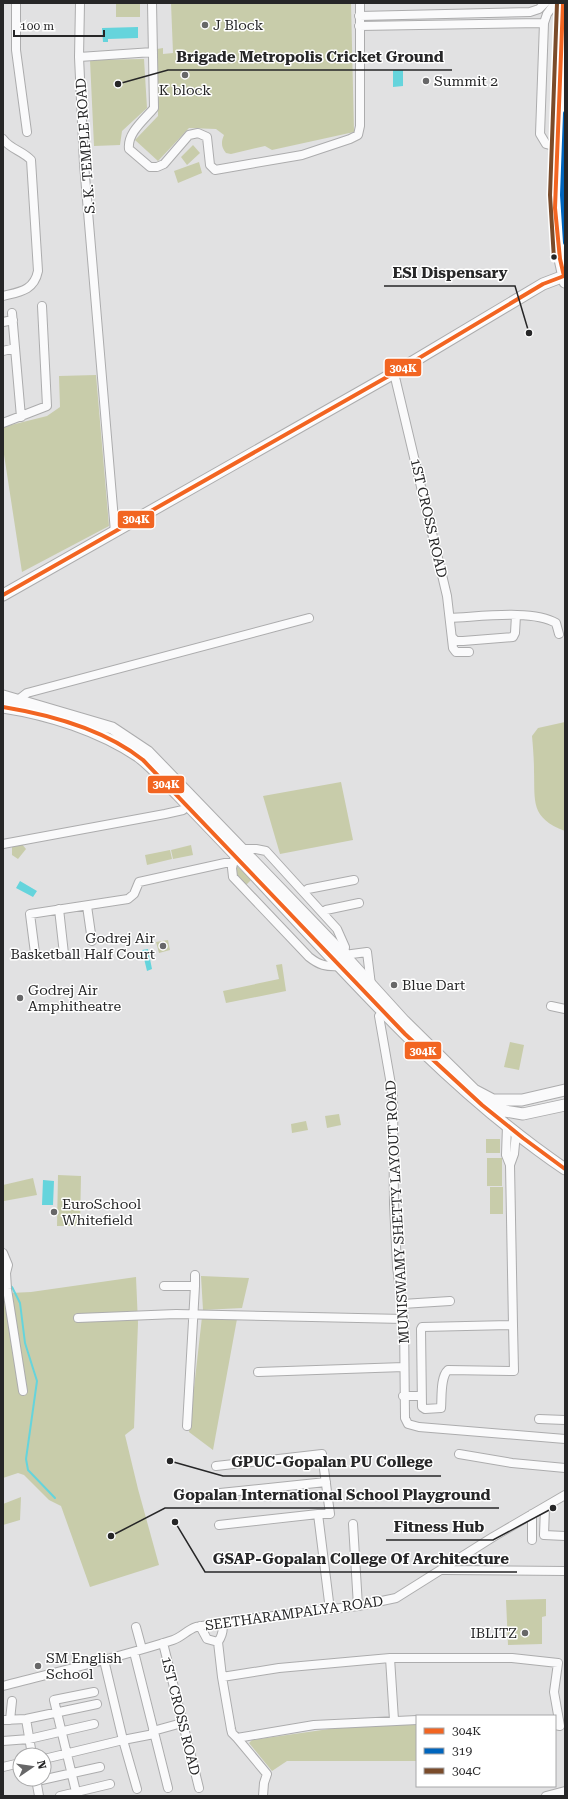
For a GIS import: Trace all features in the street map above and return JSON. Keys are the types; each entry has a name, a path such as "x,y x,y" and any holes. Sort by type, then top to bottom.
{"main road":[{"path":"3,595 394,373 543,284 564,279 560,259 561,232 556,208 563,3"},
{"path":"3,696 104,725 125,736 148,752 237,856 344,955 444,1067"},
{"path":"3,707 17,709 86,729 121,745 145,762 237,856 383,1012 444,1067 474,1090 511,1130 565,1169"},
{"path":"489,1107 493,1100 522,1100 565,1090"},
{"path":"489,1107 523,1114 565,1105"},
{"path":"489,1107 565,1161"}],"street":[{"path":"16,3 16,50 27,132"},
{"name":"S. K. TEMPLE ROAD","path":"80,3 79,57 84,164 96,288 94,293 117,531"},
{"path":"152,3 154,108 131,135 128,143 129,149 150,167 157,167 164,164 188,135 198,132 207,137 210,165 215,170 302,155 358,135 360,126 360,3"},
{"path":"359,16 530,12 539,9 544,3"},
{"path":"554,3 547,14 544,23 540,134 546,144 557,147"},
{"path":"439,15 439,24"},
{"path":"359,26 544,23"},
{"path":"79,57 153,52"},
{"path":"3,140 7,145 25,153 31,160 38,271 34,282 28,289 3,296"},
{"path":"3,423 21,418 47,406 42,306"},
{"path":"3,322 13,316 21,418"},
{"path":"3,351 15,348"},
{"name":"1ST CROSS ROAD","path":"394,373 447,596 453,648 456,652 469,652"},
{"path":"450,618 516,615 548,618 556,623 559,634"},
{"path":"453,638 456,641 463,641 513,637 515,633 516,615"},
{"path":"18,700 27,693 309,618"},
{"path":"3,844 165,814 183,810 188,806"},
{"path":"35,953 30,914 128,899 134,894 139,882 225,863 256,848 266,851 337,929 344,947 344,955 367,952 371,985"},
{"path":"237,856 233,877 318,965 329,967 340,966"},
{"path":"304,892 308,889 354,880"},
{"path":"323,913 326,910 359,903"},
{"path":"87,906 92,941"},
{"path":"59,910 64,954"},
{"path":"551,1006 565,1009"},
{"name":"MUNISWAMY SHETTY LAYOUT ROAD","path":"383,1012 379,1016 393,1096 396,1250 404,1319 404,1414 408,1424 419,1427 565,1439"},
{"path":"511,1130 514,1154 510,1165 514,1371 448,1370 444,1379 441,1408 425,1409 421,1404 422,1327 513,1324"},
{"path":"3,1253 8,1265 6,1273 7,1289 23,1391"},
{"path":"187,1426 195,1275"},
{"path":"164,1286 195,1286"},
{"path":"402,1304 450,1301"},
{"path":"78,1318 194,1314 404,1319"},
{"path":"258,1372 404,1367"},
{"path":"404,1396 421,1396"},
{"path":"539,1419 565,1420"},
{"path":"216,1466 322,1454 330,1514 219,1525"},
{"path":"459,1454 512,1463 565,1468"},
{"path":"220,1493 326,1482"},
{"name":"SEETHARAMPALYA ROAD","path":"3,1686 142,1650 179,1638 190,1629 200,1626 358,1606 396,1598 565,1495"},
{"path":"545,1507 544,1535 565,1536 565,1527"},
{"path":"318,1514 330,1610"},
{"path":"532,1514 532,1540"},
{"path":"353,1524 358,1606"},
{"path":"443,1570 565,1571"},
{"path":"222,1623 223,1628 218,1642 222,1677 232,1733 267,1774 264,1782 263,1796"},
{"path":"200,1626 206,1639 218,1642"},
{"path":"136,1627 142,1650"},
{"name":"1ST CROSS ROAD","path":"163,1643 199,1788"},
{"path":"134,1652 153,1733 168,1788"},
{"path":"222,1677 293,1666 390,1658 512,1658 558,1663 554,1692 560,1726 556,1725"},
{"path":"390,1658 394,1720"},
{"path":"104,1660 122,1740 137,1789"},
{"path":"76,1794 54,1700 94,1692"},
{"path":"12,1701 6,1720 26,1719 97,1704"},
{"path":"26,1719 30,1747"},
{"path":"237,1738 314,1725 416,1720"},
{"path":"3,1741 29,1739 94,1724"},
{"path":"52,1757 153,1733 182,1724"},
{"path":"52,1777 100,1767"},
{"path":"60,1796 76,1794 110,1784"},
{"path":"546,1796 565,1791"}],"green space":[{"path":"116,3 140,3 140,17 116,17"},
{"path":"171,3 351,3 354,132 272,150 265,146 231,154 224,151 222,140 224,135 216,129 189,128 158,161 135,140 158,116 157,49 163,48 163,54 173,53"},
{"path":"144,59 147,108 122,131 120,145 94,146 90,60"},
{"path":"193,145 200,153 187,165 181,157"},
{"path":"199,162 202,173 178,183 174,171"},
{"path":"96,375 109,526 22,572 3,448 3,427 47,416 60,407 59,376"},
{"path":"565,722 565,831 546,820 540,814 537,807 534,791 532,736 538,728"},
{"path":"341,782 353,840 280,854 263,796"},
{"path":"21,843 26,849 18,859 12,855 12,845"},
{"path":"191,845 193,855 173,859 171,850"},
{"path":"170,850 172,859 147,865 145,855"},
{"path":"237,866 251,880 246,885 237,875"},
{"name":"Godrej Air Basketball Half Court","path":"168,940 170,950 159,953 156,942"},
{"path":"282,964 286,991 226,1003 223,991 279,979 276,965"},
{"path":"510,1042 524,1045 519,1070 504,1067"},
{"path":"339,1114 341,1125 327,1128 325,1116"},
{"path":"306,1121 308,1130 292,1133 291,1124"},
{"path":"486,1139 500,1139 500,1153 486,1153"},
{"path":"487,1158 502,1158 502,1186 487,1186"},
{"path":"58,1175 81,1176 80,1226 57,1226"},
{"path":"33,1178 37,1195 4,1201 3,1185"},
{"path":"490,1187 503,1187 503,1214 490,1214"},
{"path":"3,1271 22,1395 25,1396 10,1293 31,1292 136,1277 138,1323 134,1428 125,1435 159,1565 90,1587 61,1506 49,1500 24,1475 18,1473 3,1478"},
{"path":"201,1276 249,1278 242,1308 203,1310"},
{"path":"202,1317 237,1319 213,1450 189,1432"},
{"path":"21,1497 20,1520 3,1525 3,1504"},
{"name":"IBLITZ","path":"546,1599 546,1616 542,1617 542,1644 508,1645 506,1600"},
{"path":"416,1724 416,1761 287,1761 272,1771 249,1743 252,1740 336,1728"}],"water":[{"path":"138,27 138,38 108,39 108,42 103,42 102,28"},
{"path":"393,70 403,70 403,86 393,87"},
{"path":"20,881 37,891 33,897 16,888"},
{"path":"148,949 152,969 147,971 142,950"},
{"path":"43,1180 54,1181 53,1205 42,1205"}],"waterway":[{"path":"9,1285 12,1287 20,1303 25,1343 37,1381 26,1459 28,1470 55,1498"}],"transit line":[{"name":"304C","path":"554,259 550,195 557,3"},
{"name":"304K","path":"3,595 394,373 543,284 564,276 560,259 555,208 563,3"},
{"name":"319","path":"565,113 562,195 565,243"},
{"name":"304K","path":"3,707 40,714 77,725 112,740 143,760 405,1034 482,1105 565,1169"}],"place":[{"name":"J Block","path":"205,25"},
{"name":"K block","path":"185,75"},
{"name":"Summit 2","path":"426,81"},
{"name":"Brigade Metropolis Cricket Ground","path":"118,84"},
{"name":"ESI Dispensary","path":"529,333"},
{"name":"Godrej Air Basketball Half Court","path":"163,946"},
{"name":"Blue Dart","path":"394,985"},
{"name":"Godrej Air Amphitheatre","path":"20,998"},
{"name":"EuroSchool Whitefield","path":"54,1212"},
{"name":"GPUC-Gopalan PU College","path":"170,1461"},
{"name":"Fitness Hub","path":"553,1508"},
{"name":"GSAP-Gopalan College Of Architecture","path":"175,1522"},
{"name":"Gopalan International School Playground","path":"111,1536"},
{"name":"IBLITZ","path":"525,1633"},
{"name":"SM English School","path":"38,1666"}]}
